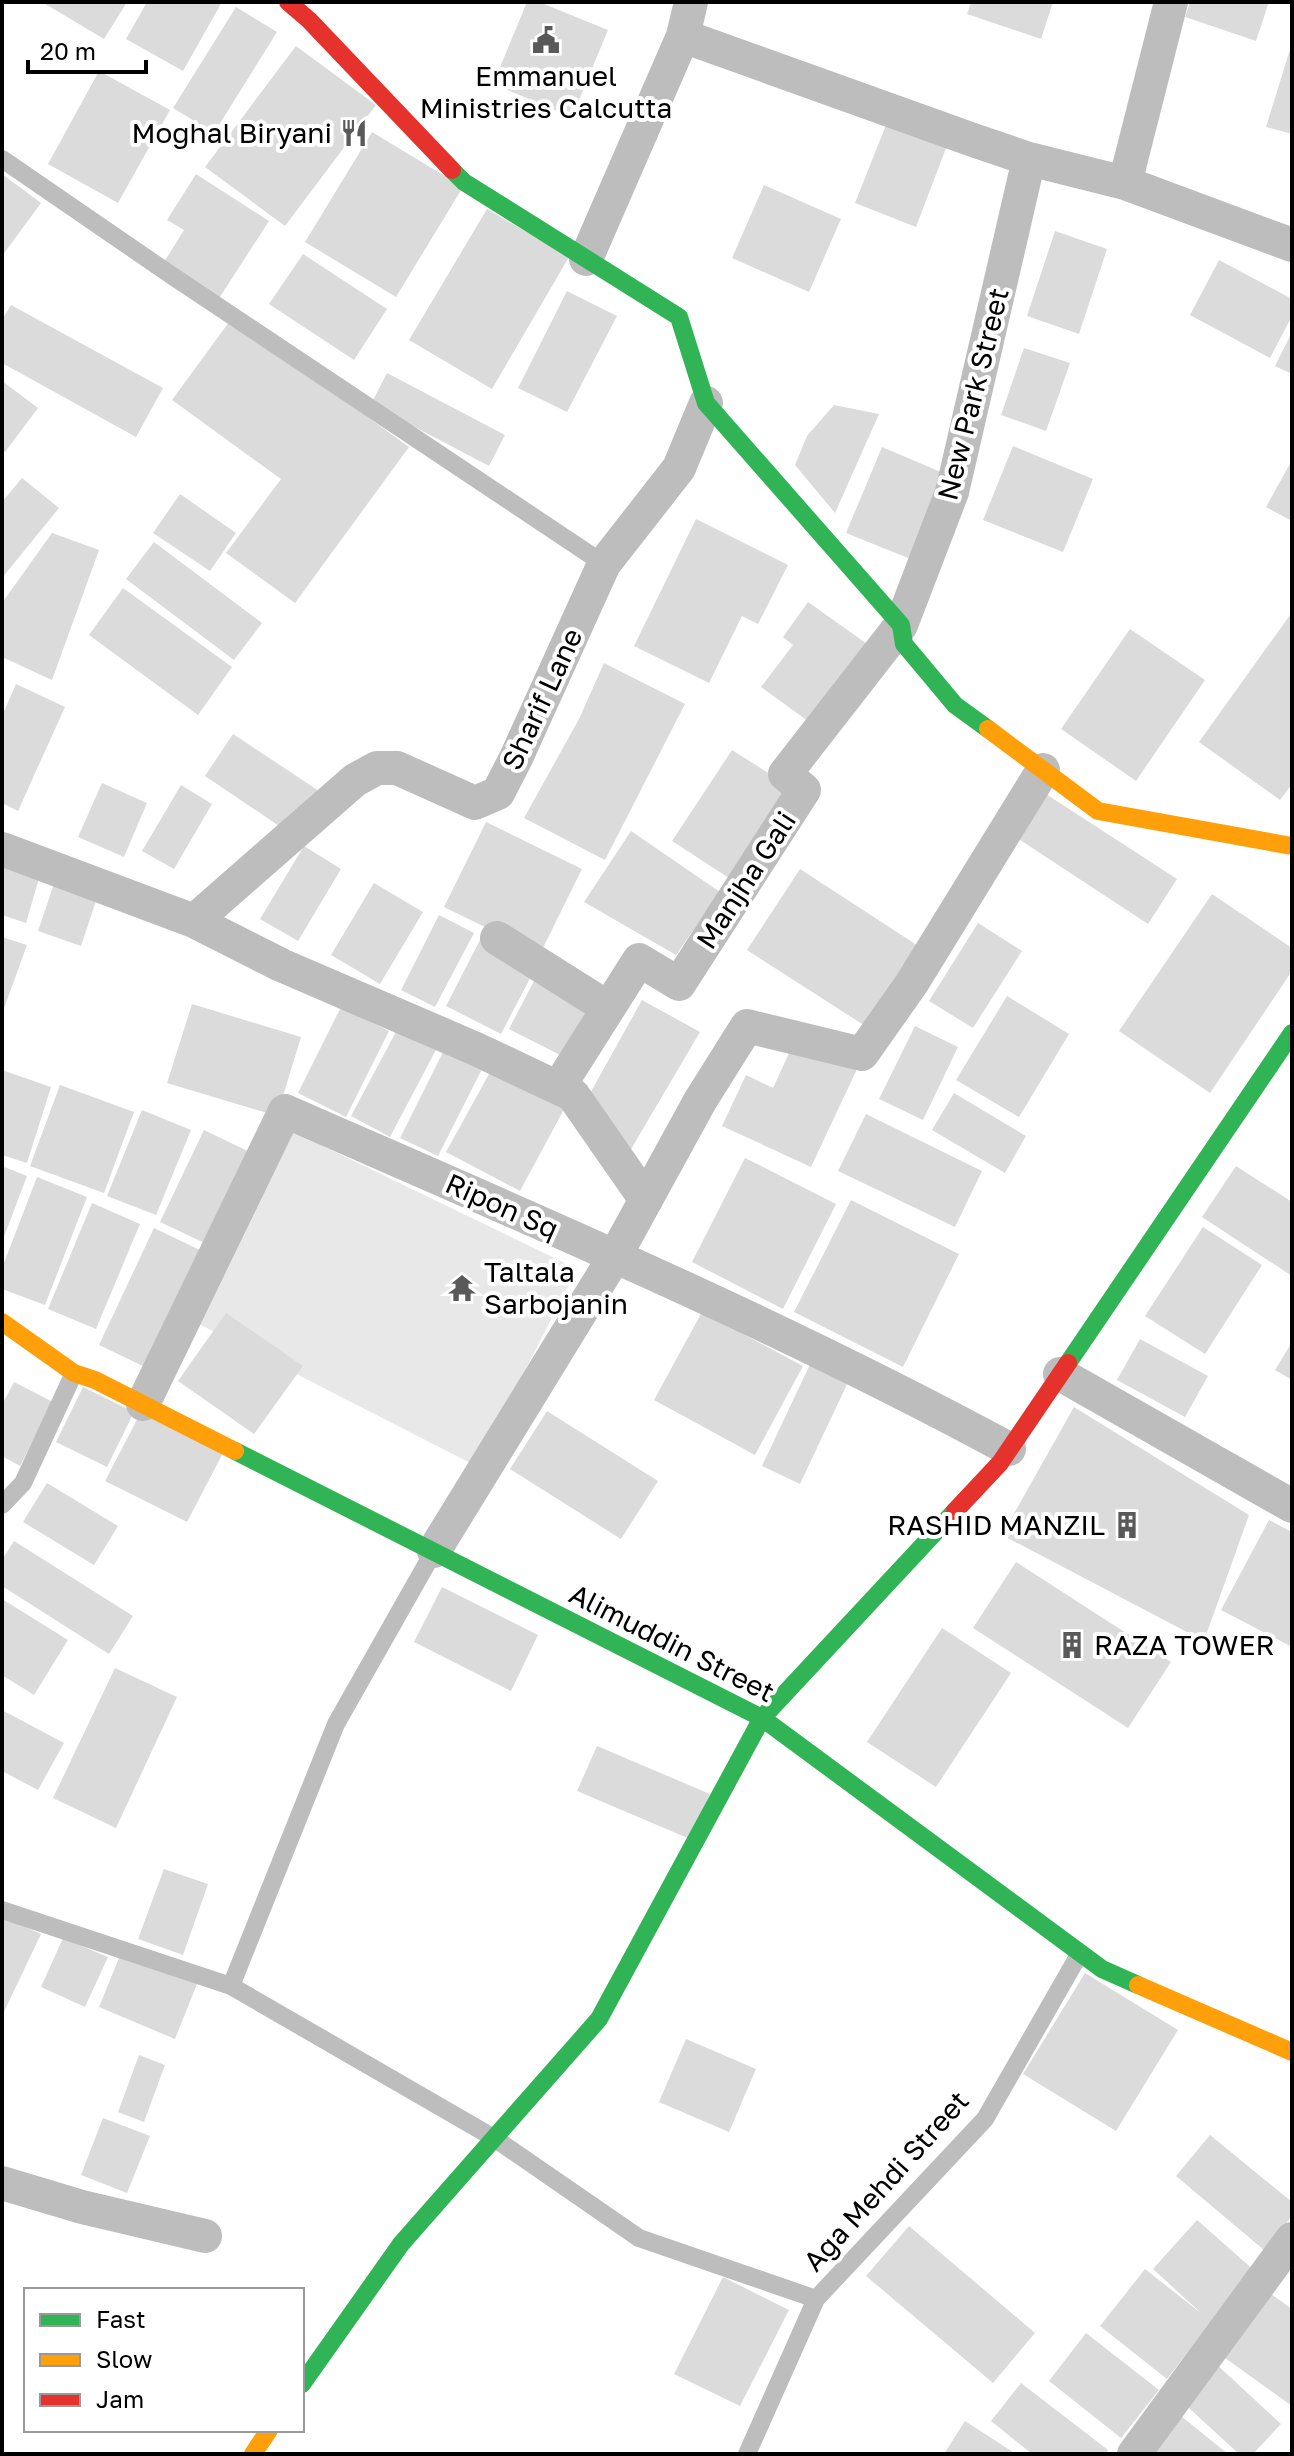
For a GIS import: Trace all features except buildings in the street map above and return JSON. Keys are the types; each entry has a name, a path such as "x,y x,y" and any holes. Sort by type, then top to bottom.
{"street":[{"path":"288,2 309,20 464,182 679,317 706,403 901,625 904,644 955,705 1098,811 1292,846"},
{"path":"586,259 683,36 691,2"},
{"path":"1125,183 1171,2"},
{"path":"683,36 1029,159 1125,183 1292,245"},
{"name":"New Park Street","path":"901,625 952,492 1029,159"},
{"name":"Sharif Lane","path":"194,921 355,780 377,768 397,768 475,803 498,793 604,564 679,468 706,403"},
{"name":"Manjha Gali","path":"558,1088 639,960 679,984 804,790 785,774 901,625"},
{"path":"434,1551 615,1256 700,1101 747,1026 862,1054 912,983 1043,770"},
{"path":"2,849 194,921 281,965 476,1049 573,1095 646,1200"},
{"path":"497,938 608,1008"},
{"path":"304,2381 401,2244 599,2019 762,1718 1000,1463 1292,1033"},
{"name":"Ripon Sq","path":"143,1404 285,1111 615,1256 914,1397 1009,1449"},
{"name":"Alimuddin Street","path":"2,1322 74,1373 143,1404 762,1718 1102,1969 1292,2052"},
{"path":"1060,1374 1292,1506"},
{"path":"2,2183 82,2207 205,2236"},
{"path":"1134,2454 1292,2239"},
{"path":"253,2454 268,2432"}],"lane":[{"path":"2,159 604,564"},
{"path":"2,1505 23,1483 74,1373"},
{"path":"231,1986 336,1724 434,1551"},
{"path":"2,1910 231,1986 494,2138 639,2238 816,2299"},
{"name":"Aga Mehdi Street","path":"747,2454 816,2299 985,2119 1080,1953"}],"shaded area":[{"path":"292,1131 577,1269 476,1466 197,1323"}],"traffic: fast":[{"path":"452,170 464,182 679,317 706,403 901,625 904,644 955,705 988,729"},
{"path":"1068,1363 1292,1033"},
{"path":"235,1451 762,1718 1102,1969 1138,1985"},
{"path":"304,2381 401,2244 599,2019 762,1718 955,1511"}],"traffic: slow":[{"path":"988,729 1098,811 1292,846"},
{"path":"2,1322 74,1373 95,1380 235,1451"},
{"path":"1138,1985 1292,2052"},
{"path":"253,2454 268,2432"}],"traffic: jam":[{"path":"288,2 309,20 452,170"},
{"path":"955,1511 1000,1463 1068,1363"}],"place":[{"name":"Emmanuel Ministries Calcutta","path":"546,40"},
{"name":"Moghal Biryani","path":"354,133"},
{"name":"Taltala Sarbojanin","path":"462,1288"},
{"name":"RASHID MANZIL","path":"1127,1525"},
{"name":"RAZA TOWER","path":"1072,1645"}]}
